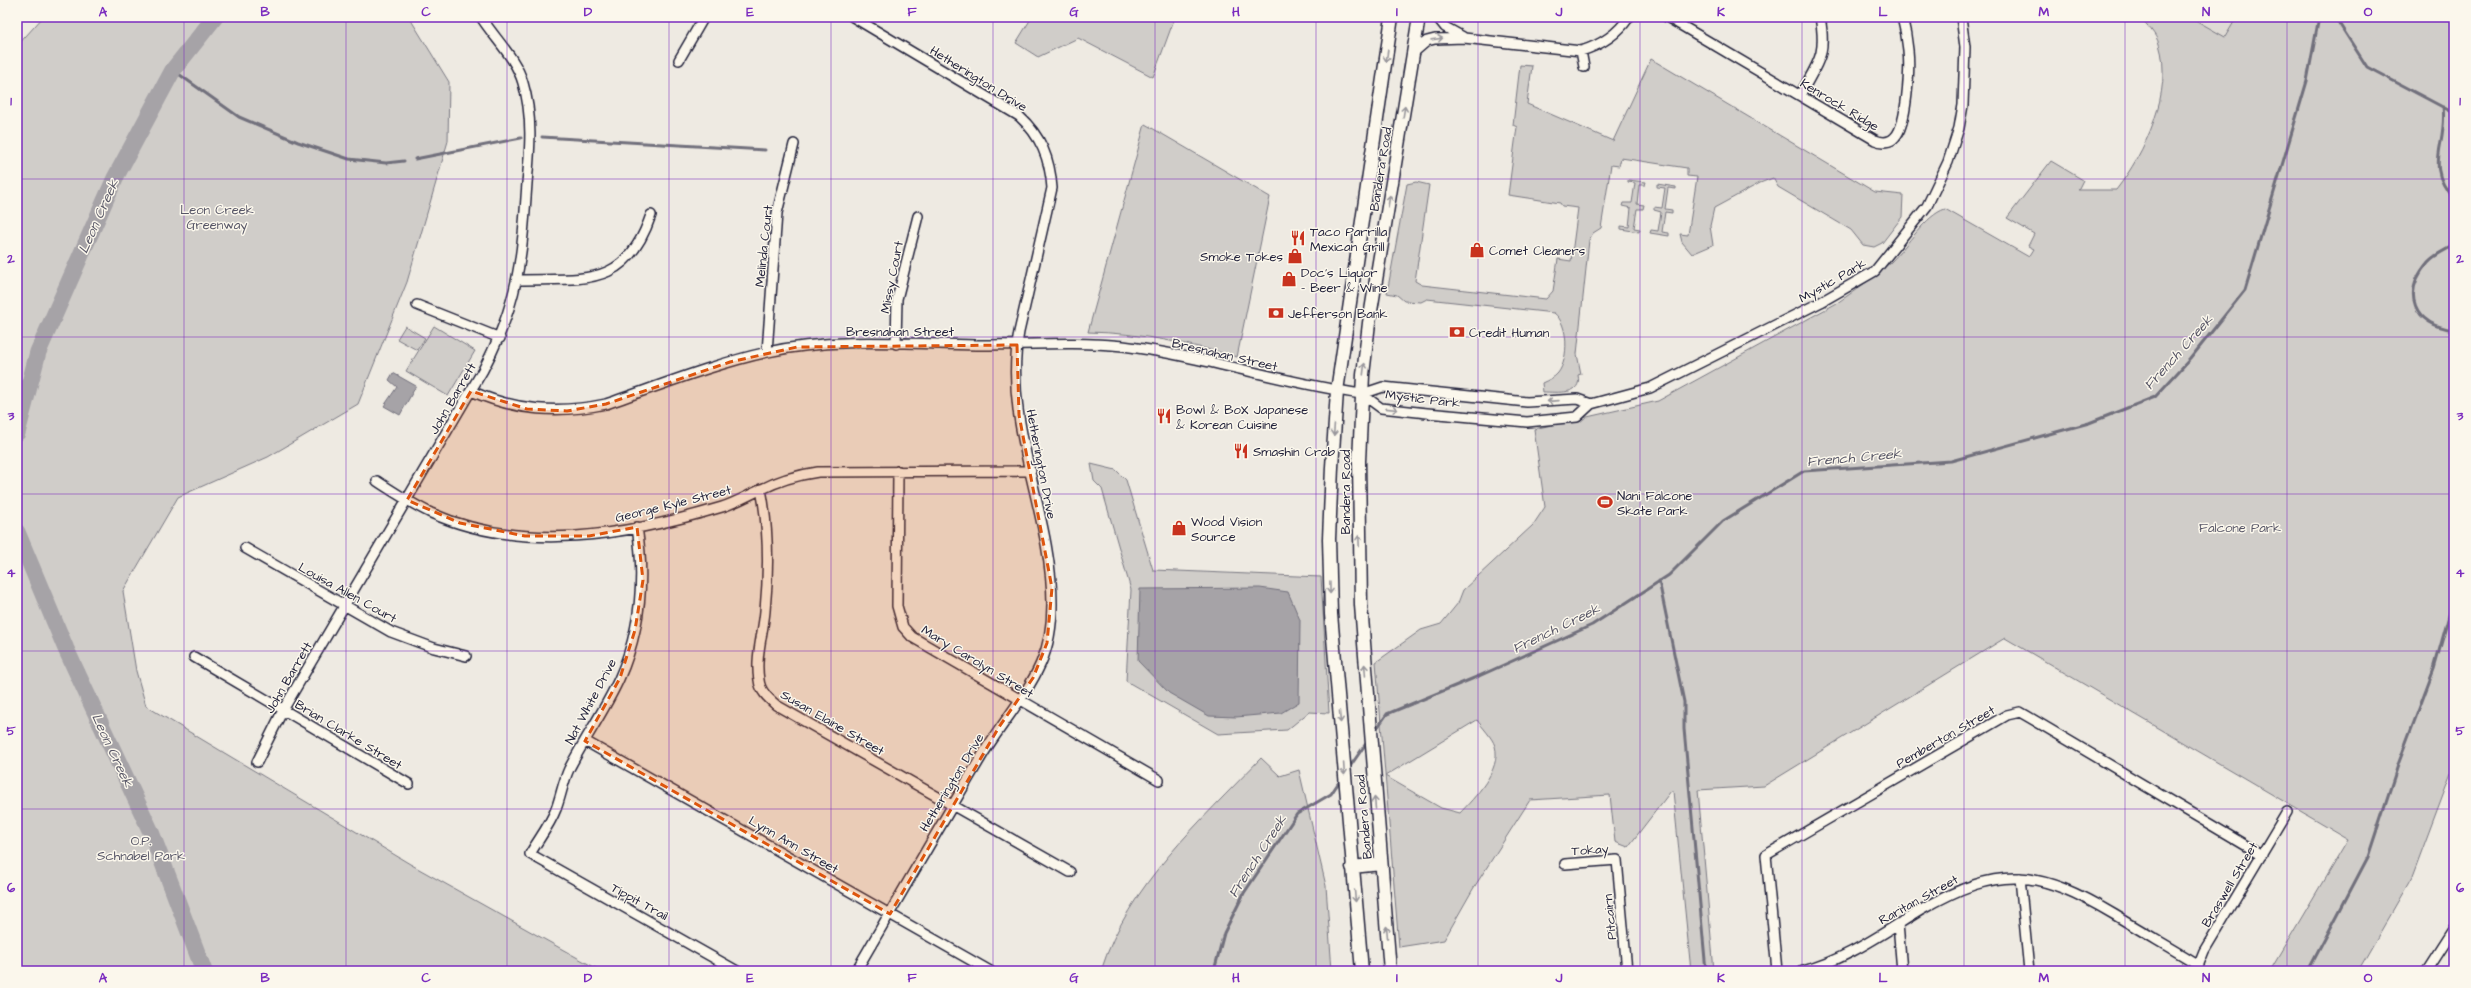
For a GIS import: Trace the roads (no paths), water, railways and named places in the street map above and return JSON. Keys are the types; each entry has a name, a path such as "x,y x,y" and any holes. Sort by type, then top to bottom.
{"main road":[{"name":"Bandera Road","path":"1362,971 1331,614 1329,539 1337,391 1392,17"},
{"name":"Bandera Road","path":"1390,971 1368,709 1358,518 1362,394 1370,316 1419,17"},
{"path":"1352,867 1381,864"}],"street":[{"name":"John Barrett","path":"257,762 283,710 471,391 500,338 518,280 523,252 530,138 527,99 518,68 481,17"},
{"path":"679,60 704,17"},
{"name":"Hetherington Drive","path":"853,17 1012,111 1032,129 1046,152 1051,170 1052,188 1050,206 1017,345 1016,385 1019,415 1049,569 1052,606 1047,643 1042,662 1019,700 999,727 952,805 856,971"},
{"path":"1437,17 1437,20 1445,27 1464,38"},
{"path":"1413,53 1427,41 1435,39 1464,38 1581,51 1593,47 1612,36 1629,17"},
{"name":"Kenrock Ridge","path":"1667,17 1875,140 1886,142 1895,138 1898,134 1906,103 1909,74 1908,50 1902,17"},
{"path":"1800,95 1818,63 1824,46 1820,17"},
{"name":"Mystic Park","path":"1362,394 1381,408 1527,422 1577,417 1591,404 1650,388 1821,302 1875,271 1927,206 1948,162 1959,128 1963,104 1965,48 1961,17"},
{"path":"1581,51 1584,67"},
{"name":"Melinda Court","path":"767,352 777,213 794,144"},
{"path":"518,280 590,277 610,271 628,259 637,248 651,215"},
{"name":"Missy Court","path":"896,344 897,299 918,216"},
{"path":"417,305 500,338"},
{"name":"Bresnahan Street","path":"471,391 508,405 527,409 560,411 606,404 730,362 767,352 830,344 896,344 1122,346 1181,356 1294,383 1362,394"},
{"name":"Mystic Park","path":"1362,394 1382,387 1527,402 1577,399 1591,404"},
{"name":"Mary Carolyn Street","path":"898,471 897,606 903,627 919,643 1159,780"},
{"name":"George Kyle Street","path":"376,481 407,500 460,524 525,536 589,536 638,527 721,507 794,476 818,472 1031,471"},
{"name":"Susan Elaine Street","path":"761,489 768,548 768,582 757,661 759,682 762,689 776,705 1070,872"},
{"name":"Nat White Drive","path":"530,854 555,811 568,770 620,678 635,630 643,580 638,527"},
{"name":"Louisa Allen Court","path":"245,548 343,607 390,632 434,648 466,656"},
{"name":"Brian Clarke Street","path":"194,657 409,784"},
{"name":"Pemberton Street","path":"1777,971 1766,854 2007,714 2020,712 2262,855"},
{"name":"Lynn Ann Street","path":"585,741 990,971"},
{"name":"Braswell Street","path":"2198,968 2204,951 2287,812"},
{"name":"Tippit Trail","path":"530,854 737,971"},
{"name":"Tokay","path":"1565,864 1617,860"},
{"name":"Pitcairn","path":"1617,860 1627,971"},
{"path":"2020,878 2029,971"},
{"name":"Raritan Street","path":"1803,971 1828,963 1858,949 1943,898 1970,885 1998,879 2020,878 2042,881 2070,890 2198,968"},
{"path":"1898,924 1902,971"},
{"path":"2427,971 2454,929"}],"waterway":[{"name":"Leon Creek","path":"17,433 38,352 115,178 173,70 215,17"},
{"name":"French Creek","path":"1375,731 1387,714 1479,676 1592,625 1669,575 1723,521 1804,471 1951,461 2089,423 2155,397 2190,359 2245,290 2307,81 2319,17"},
{"path":"2335,17 2367,67 2454,113"},
{"path":"173,70 239,117 298,142 349,159 386,163 404,161"},
{"path":"2443,107 2444,120 2438,165 2440,176 2445,187 2454,199"},
{"path":"542,137 765,150"},
{"path":"415,159 521,138"},
{"path":"2454,245 2428,262 2415,285 2414,296 2416,306 2421,314 2429,321 2440,327 2454,330"},
{"name":"Leon Creek","path":"17,532 66,649 151,832 204,971"},
{"path":"1659,581 1684,702 1684,729 1706,971"},
{"path":"2308,971 2368,857 2399,762 2434,669 2454,598"},
{"name":"French Creek","path":"1349,768 1367,742"},
{"name":"French Creek","path":"1214,971 1224,933 1244,893 1297,814 1331,794 1341,779"}],"place":[{"name":"Taco Parrilla Mexican Grill","path":"1298,238"},
{"name":"Comet Cleaners","path":"1477,250"},
{"name":"Smoke Tokes","path":"1295,256"},
{"name":"Doc's Liquor - Beer & Wine","path":"1289,279"},
{"name":"Jefferson Bank","path":"1276,313"},
{"name":"Credit Human","path":"1457,332"},
{"name":"Bowl & BoX Japanese & Korean Cuisine","path":"1164,416"},
{"name":"Smashin Crab","path":"1241,451"},
{"name":"Nani Falcone Skate Park","path":"1605,502"},
{"name":"Wood Vision Source","path":"1179,528"}],"park label":[{"name":"Leon Creek Greenway","path":"217,216"},
{"name":"Falcone Park","path":"2240,527"},
{"name":"O.P. Schnabel Park","path":"141,848"}]}
